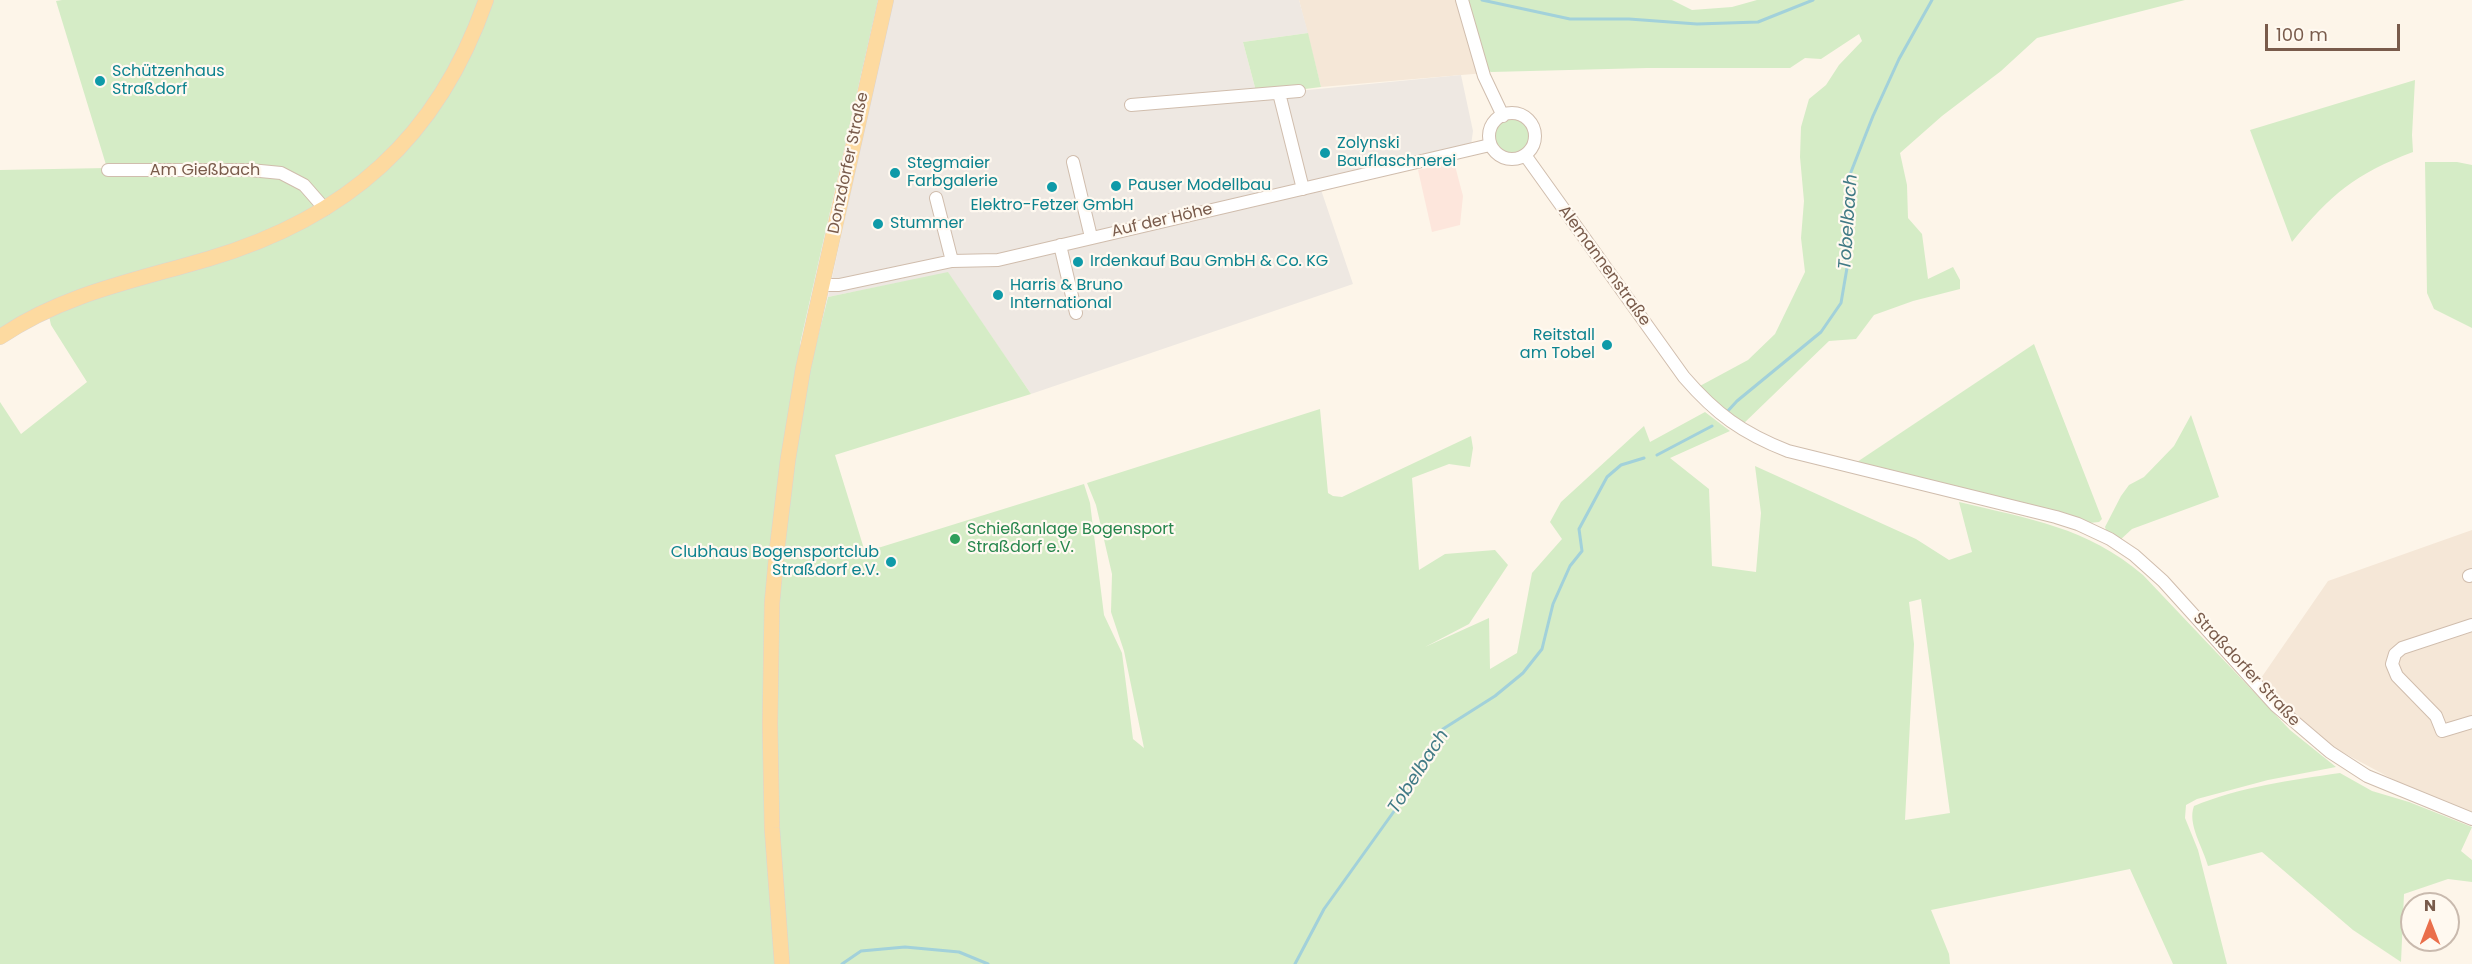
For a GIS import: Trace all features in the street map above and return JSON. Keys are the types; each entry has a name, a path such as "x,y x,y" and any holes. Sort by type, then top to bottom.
{"main road":[{"path":"0,337 54,306 114,285 235,250 272,236 325,209 350,192 390,160 425,119 463,59 486,0"},
{"name":"Donzdorfer Straße","path":"782,964 772,828 770,724 772,603 788,459 812,327 886,0"}],"street":[{"path":"1462,0 1484,76 1503,116"},
{"path":"1131,105 1299,91"},
{"path":"1279,93 1303,189"},
{"path":"1517,114 1525,118 1532,125 1535,134 1534,144 1525,155 1516,159 1505,158 1496,153 1491,145 1489,135 1492,125 1503,116 1517,114"},
{"name":"Auf der Höhe","path":"823,285 839,285 952,261 998,260 1491,145"},
{"name":"Alemannenstraße","path":"1525,155 1684,376 1705,402 1721,416 1761,440 1779,447 2047,514 2098,533"},
{"name":"Auf der Höhe","path":"1073,162 1091,237"},
{"name":"Am Gießbach","path":"108,170 250,170 281,173 304,185 325,209"},
{"path":"936,198 952,261"},
{"path":"1060,245 1076,313"},
{"name":"Straßdorfer Straße","path":"2098,533 2121,546 2147,566 2276,706 2330,752 2367,776 2472,819"},
{"path":"2472,625 2402,648 2393,658 2393,670 2397,676 2428,705 2442,731 2472,722"}],"shaded area":[{"path":"892,0 1299,0 1308,33 1243,42 1257,95 1461,75 1473,131 1471,145 1318,181 1353,284 1031,394 948,273 828,297"},
{"path":"1299,0 1467,0 1485,73 1321,87"},
{"path":"1454,162 1463,196 1460,225 1432,232 1418,170"},
{"path":"2472,530 2472,814 2409,788 2316,738 2259,681 2328,581"}],"green space":[{"path":"479,0 462,48 420,117 361,176 293,222 0,331 0,170 107,168 56,1"},
{"path":"491,0 878,0 800,344 803,369 809,373 828,297 948,272 1031,394 835,455 865,552 1084,484 1090,503 1104,615 1122,653 1133,739 1144,748 1124,651 1111,612 1112,574 1096,505 1087,483 1320,409 1328,493 1333,496 1342,497 1471,436 1473,448 1470,467 1449,464 1412,478 1419,570 1445,554 1495,550 1508,565 1469,624 1425,647 1489,618 1490,669 1517,653 1532,573 1562,539 1550,522 1561,502 1644,426 1650,442 1705,412 1730,431 1670,458 1709,489 1712,566 1756,572 1761,513 1755,466 1916,539 1949,560 1972,552 1959,502 2056,527 2100,546 2143,575 2290,730 2336,767 2268,780 2197,799 2186,805 2185,818 2198,850 2227,964 2173,964 2130,869 1931,910 1949,954 1950,964 0,964 0,402 21,434 87,382 51,325 49,316 106,293 241,254 397,156","holes":["1921,599 1950,813 1905,820 1914,644 1909,602"]},
{"path":"1467,0 1672,0 1692,10 1732,7 1757,0 2185,0 2037,38 2001,71 1942,116 1900,153 1907,185 1908,218 1922,234 1928,279 1953,267 1960,280 1960,289 1913,301 1874,315 1856,339 1829,341 1741,426 1698,387 1748,360 1775,334 1805,272 1801,238 1804,201 1800,157 1801,127 1809,99 1826,85 1839,65 1862,41 1859,34 1821,59 1805,58 1790,68 1647,68 1491,72 1484,69"},
{"path":"1308,33 1321,87 1257,95 1243,42"},
{"path":"2415,80 2413,152 2375,169 2345,187 2319,211 2292,242 2250,130"},
{"path":"1512,117 1525,123 1531,136 1525,149 1512,155 1499,149 1493,136 1499,123"},
{"path":"2425,162 2457,162 2472,165 2472,328 2434,309 2427,293"},
{"path":"2034,344 2102,519 2099,522 2089,523 2032,505 1857,462"},
{"path":"2191,415 2219,497 2132,529 2119,541 2107,533 2105,527 2121,496 2129,485 2144,477 2174,446"},
{"path":"2340,773 2372,791 2409,802 2472,827 2461,851 2472,860 2472,882 2448,879 2410,892 2400,892 2401,962 2353,930 2262,852 2208,866 2196,836 2192,813 2194,806 2247,789"}],"waterway":[{"path":"1482,0 1570,19 1629,19 1697,24 1758,22 1813,0"},
{"name":"Tobelbach","path":"1726,413 1737,401 1821,332 1841,303 1848,262 1849,177 1899,59 1932,0"},
{"name":"Tobelbach","path":"1657,455 1712,426"},
{"name":"Tobelbach","path":"1295,964 1324,909 1410,789 1443,729 1495,696 1523,673 1542,649 1553,604 1570,566 1582,551 1579,529 1607,477 1621,465 1644,458"},
{"path":"842,964 861,951 905,947 959,952 988,964"}],"place":[{"name":"Schützenhaus Straßdorf","path":"100,81"},
{"name":"Zolynski Bauflaschnerei","path":"1325,153"},
{"name":"Stegmaier Farbgalerie","path":"895,173"},
{"name":"Pauser Modellbau","path":"1116,186"},
{"name":"Elektro-Fetzer GmbH","path":"1052,187"},
{"name":"Stummer","path":"878,224"},
{"name":"Irdenkauf Bau GmbH & Co. KG","path":"1078,262"},
{"name":"Harris & Bruno International","path":"998,295"},
{"name":"Reitstall am Tobel","path":"1607,345"},
{"name":"Schießanlage Bogensport Straßdorf e.V.","path":"955,539"},
{"name":"Clubhaus Bogensportclub Straßdorf e.V.","path":"891,562"}]}
